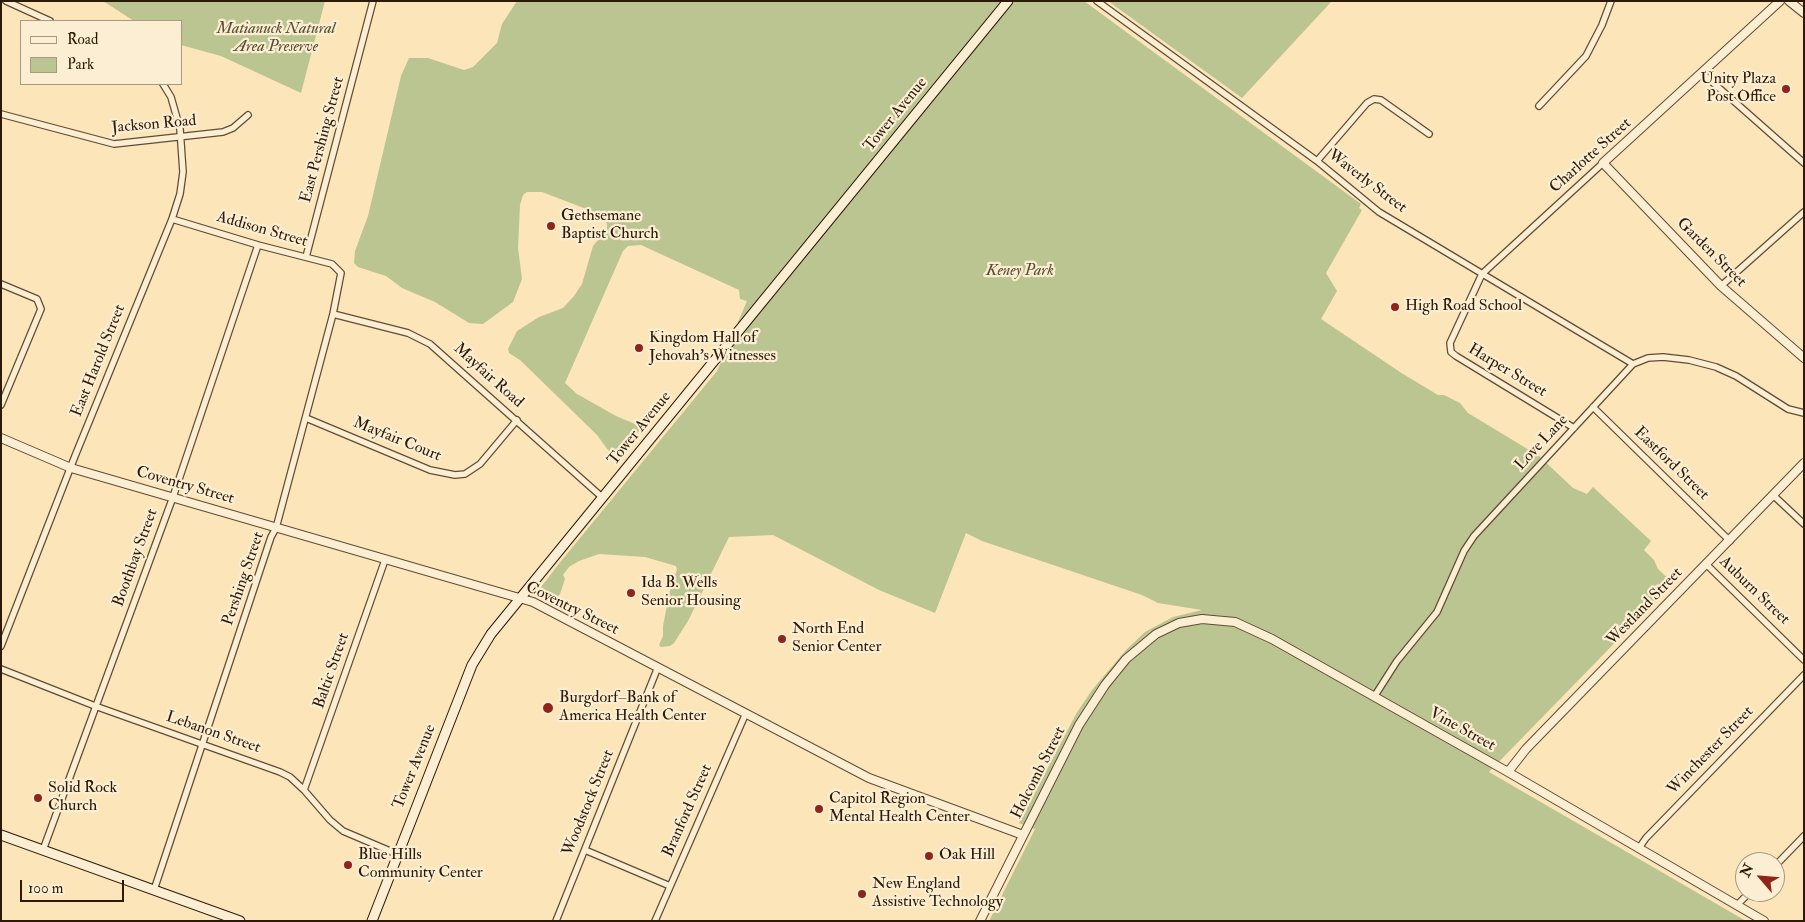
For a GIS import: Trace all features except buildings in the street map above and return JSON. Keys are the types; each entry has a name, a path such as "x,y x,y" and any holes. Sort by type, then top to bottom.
{"main road":[{"name":"Tower Avenue","path":"372,921 472,665 491,634 1008,1"},
{"path":"1,836 235,920"}],"street":[{"path":"6,1 48,20"},
{"name":"East Pershing Street","path":"306,257 373,1"},
{"name":"Waverly Street","path":"1097,1 1317,161 1379,212 1633,364"},
{"path":"1539,106 1586,56 1602,25 1611,1"},
{"name":"Charlotte Street","path":"1451,352 1450,343 1482,274 1780,1"},
{"path":"1789,1 1804,13"},
{"path":"1702,73 1804,163"},
{"name":"East Harold Street","path":"1,646 70,468 172,219 183,172 181,138 177,114 163,85"},
{"path":"1317,161 1367,102 1374,99 1382,100 1429,134"},
{"name":"Jackson Road","path":"1,114 114,144 223,132 233,128 248,115"},
{"name":"Garden Street","path":"1603,164 1722,286 1804,358"},
{"path":"1722,286 1804,212"},
{"name":"Addison Street","path":"172,219 258,245 332,264 338,267 341,272"},
{"name":"Boothbay Street","path":"43,850 173,497 258,245"},
{"name":"Pershing Street","path":"154,890 271,538 276,528 333,314 341,272"},
{"path":"1,284 33,297 40,302 41,309 1,405"},
{"name":"Mayfair Road","path":"333,314 421,338 439,350 603,498"},
{"name":"Harper Street","path":"1451,352 1574,428"},
{"path":"1633,364 1648,358 1663,357 1689,360 1716,367 1736,376 1788,409 1804,413"},
{"name":"Love Lane","path":"1374,697 1397,661 1438,612 1464,551 1474,536 1633,364"},
{"name":"Eastford Street","path":"1593,407 1730,541"},
{"name":"Mayfair Court","path":"306,418 430,470 455,475 465,474 480,464 517,420"},
{"name":"Coventry Street","path":"1,438 70,468 541,606 880,783 1023,835"},
{"name":"Westland Street","path":"1508,772 1526,749 1804,463"},
{"path":"1773,495 1804,524"},
{"name":"Baltic Street","path":"304,790 385,560"},
{"name":"Auburn Street","path":"1706,564 1804,660"},
{"name":"Vine Street","path":"1138,648 1164,630 1187,621 1216,619 1235,622 1272,639 1508,772 1764,921"},
{"name":"Holcomb Street","path":"980,921 1084,714 1115,671 1138,648"},
{"name":"Woodstock Street","path":"556,921 658,668"},
{"name":"Lebanon Street","path":"1,669 95,706 280,772 290,777 304,790 343,832 397,854"},
{"name":"Winchester Street","path":"1639,848 1646,838 1804,675"},
{"name":"Branford Street","path":"655,921 746,713"},
{"path":"1785,856 1804,836"},
{"path":"585,850 670,886"},
{"path":"1737,905 1740,902"}],"green space":[{"name":"Matianuck Natural Area Preserve","path":"103,1 325,1 301,93 221,56 182,45 182,20 132,20"},
{"name":"Keney Park","path":"517,1 1084,1 1361,204 1359,208 1362,210 1326,273 1337,291 1321,319 1403,374 1438,395 1444,395 1460,403 1468,413 1539,456 1573,488 1587,494 1593,487 1651,541 1644,550 1654,560 1658,569 1673,583 1489,772 1746,921 989,921 1035,829 1019,823 1076,714 1092,690 1126,650 1145,632 1173,617 1202,610 1158,603 1142,595 982,541 966,533 935,613 879,590 773,535 729,537 688,621 670,646 661,647 659,645 663,636 663,626 671,585 677,570 676,566 645,557 599,554 579,561 569,567 563,575 565,579 560,594 556,598 547,596 541,587 717,371 747,301 740,299 739,290 641,245 628,246 623,251 565,383 577,394 616,416 640,426 639,431 622,452 616,454 608,450 597,435 520,360 509,353 508,349 517,331 539,317 563,308 574,296 582,284 593,246 607,229 607,224 602,215 542,192 527,192 523,195 520,205 518,248 522,279 513,302 483,324 469,323 435,302 402,288 386,276 358,267 354,263 355,251 368,216 401,76 409,58 428,58 464,70 473,67 497,43 502,24"},
{"path":"1108,1 1332,1 1242,98"}],"place":[{"name":"Unity Plaza Post Office","path":"1786,89"},
{"name":"Gethsemane Baptist Church","path":"551,226"},
{"name":"High Road School","path":"1395,307"},
{"name":"Kingdom Hall of Jehovah's Witnesses","path":"639,348"},
{"name":"Ida B. Wells Senior Housing","path":"631,593"},
{"name":"North End Senior Center","path":"782,639"},
{"name":"Burgdorf–Bank of America Health Center","path":"548,708"},
{"name":"Solid Rock Church","path":"38,798"},
{"name":"Capitol Region Mental Health Center","path":"819,809"},
{"name":"Oak Hill","path":"929,856"},
{"name":"Blue Hills Community Center","path":"348,865"},
{"name":"New England Assistive Technology","path":"862,894"}]}
